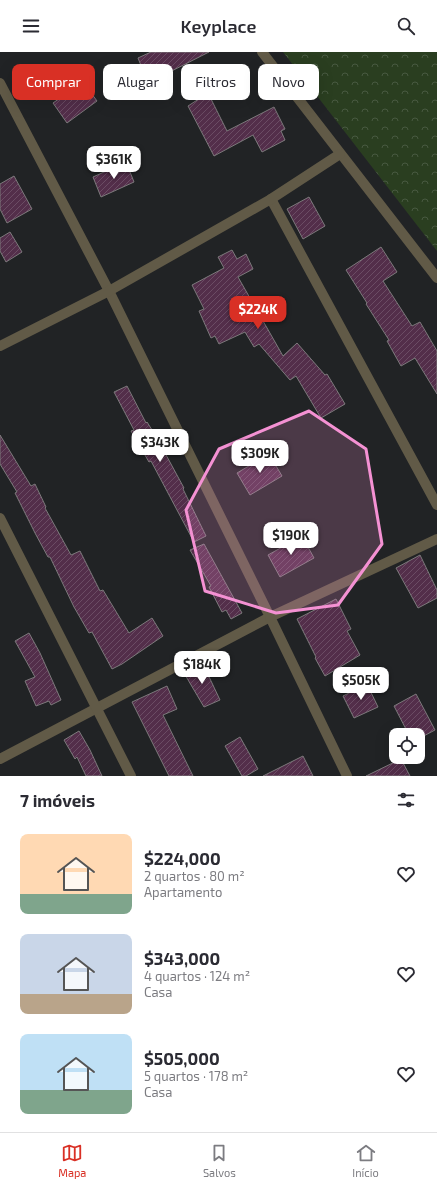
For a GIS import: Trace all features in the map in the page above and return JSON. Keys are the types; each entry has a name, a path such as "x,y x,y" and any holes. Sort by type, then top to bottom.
{"street":[{"path":"262,52 437,278"},
{"path":"0,83 109,291 347,776"},
{"path":"0,346 109,291 271,199 340,154"},
{"path":"271,199 437,505"},
{"path":"0,518 95,708 131,776"},
{"path":"0,759 270,617 437,539"}],"highlighted area":[{"path":"309,411 366,449 382,544 338,605 276,613 205,591 186,510 219,449"}],"green space":[{"path":"283,52 437,52 437,251 319,99 319,64 292,64"}],"building":[{"path":"151,52 209,52 185,64 181,64 181,66 173,70 173,64 140,64 138,58"},
{"path":"95,98 97,101 67,123 53,103 57,100 95,100"},
{"path":"197,100 212,100 227,131 274,107 285,129 281,131 285,140 262,152 253,135 214,156 188,106"},
{"path":"126,162 134,182 101,197 93,177"},
{"path":"14,176 32,209 7,223 0,209 0,184"},
{"path":"309,197 325,226 303,239 287,209"},
{"path":"10,232 22,252 6,262 0,251 0,238"},
{"path":"381,247 397,272 383,281 412,326 420,322 437,351 437,394 415,358 401,366 387,341 389,340 346,270"},
{"path":"232,250 237,259 246,254 253,269 238,277 283,356 297,343 325,375 327,374 345,404 321,418 296,376 290,380 259,344 254,347 245,332 219,344 215,336 211,338 199,311 204,309 192,285 224,268 218,257"},
{"path":"127,386 146,423 147,422 166,452 165,453 184,488 183,489 206,536 194,542 151,461 149,462 131,431 134,430 114,392"},
{"path":"0,435 31,486 35,484 46,507 45,508 71,555 80,551 100,591 103,590 129,633 152,618 163,636 122,664 112,669 92,632 89,633 74,607 50,557 48,557 15,493 17,492 0,464"},
{"path":"269,454 282,476 250,495 237,473"},
{"path":"302,536 314,558 280,577 268,555"},
{"path":"204,544 242,613 231,619 226,610 222,612 209,587 211,586 190,550"},
{"path":"420,555 437,590 437,598 418,608 396,568"},
{"path":"336,599 351,629 347,631 360,655 325,676 297,619"},
{"path":"29,633 40,653 61,700 51,705 49,701 36,706 25,681 35,677 15,641"},
{"path":"203,664 220,700 204,707 184,673"},
{"path":"367,684 378,707 354,718 343,696"},
{"path":"167,686 177,709 163,715 193,776 169,776 132,702"},
{"path":"416,694 435,730 425,735 425,728 405,728 394,706"},
{"path":"79,731 102,776 86,776 77,757 75,759 64,740"},
{"path":"240,737 258,769 246,776 242,776 225,746"},
{"path":"303,756 313,776 263,776"},
{"path":"391,764 404,764 410,776 366,776"}]}
